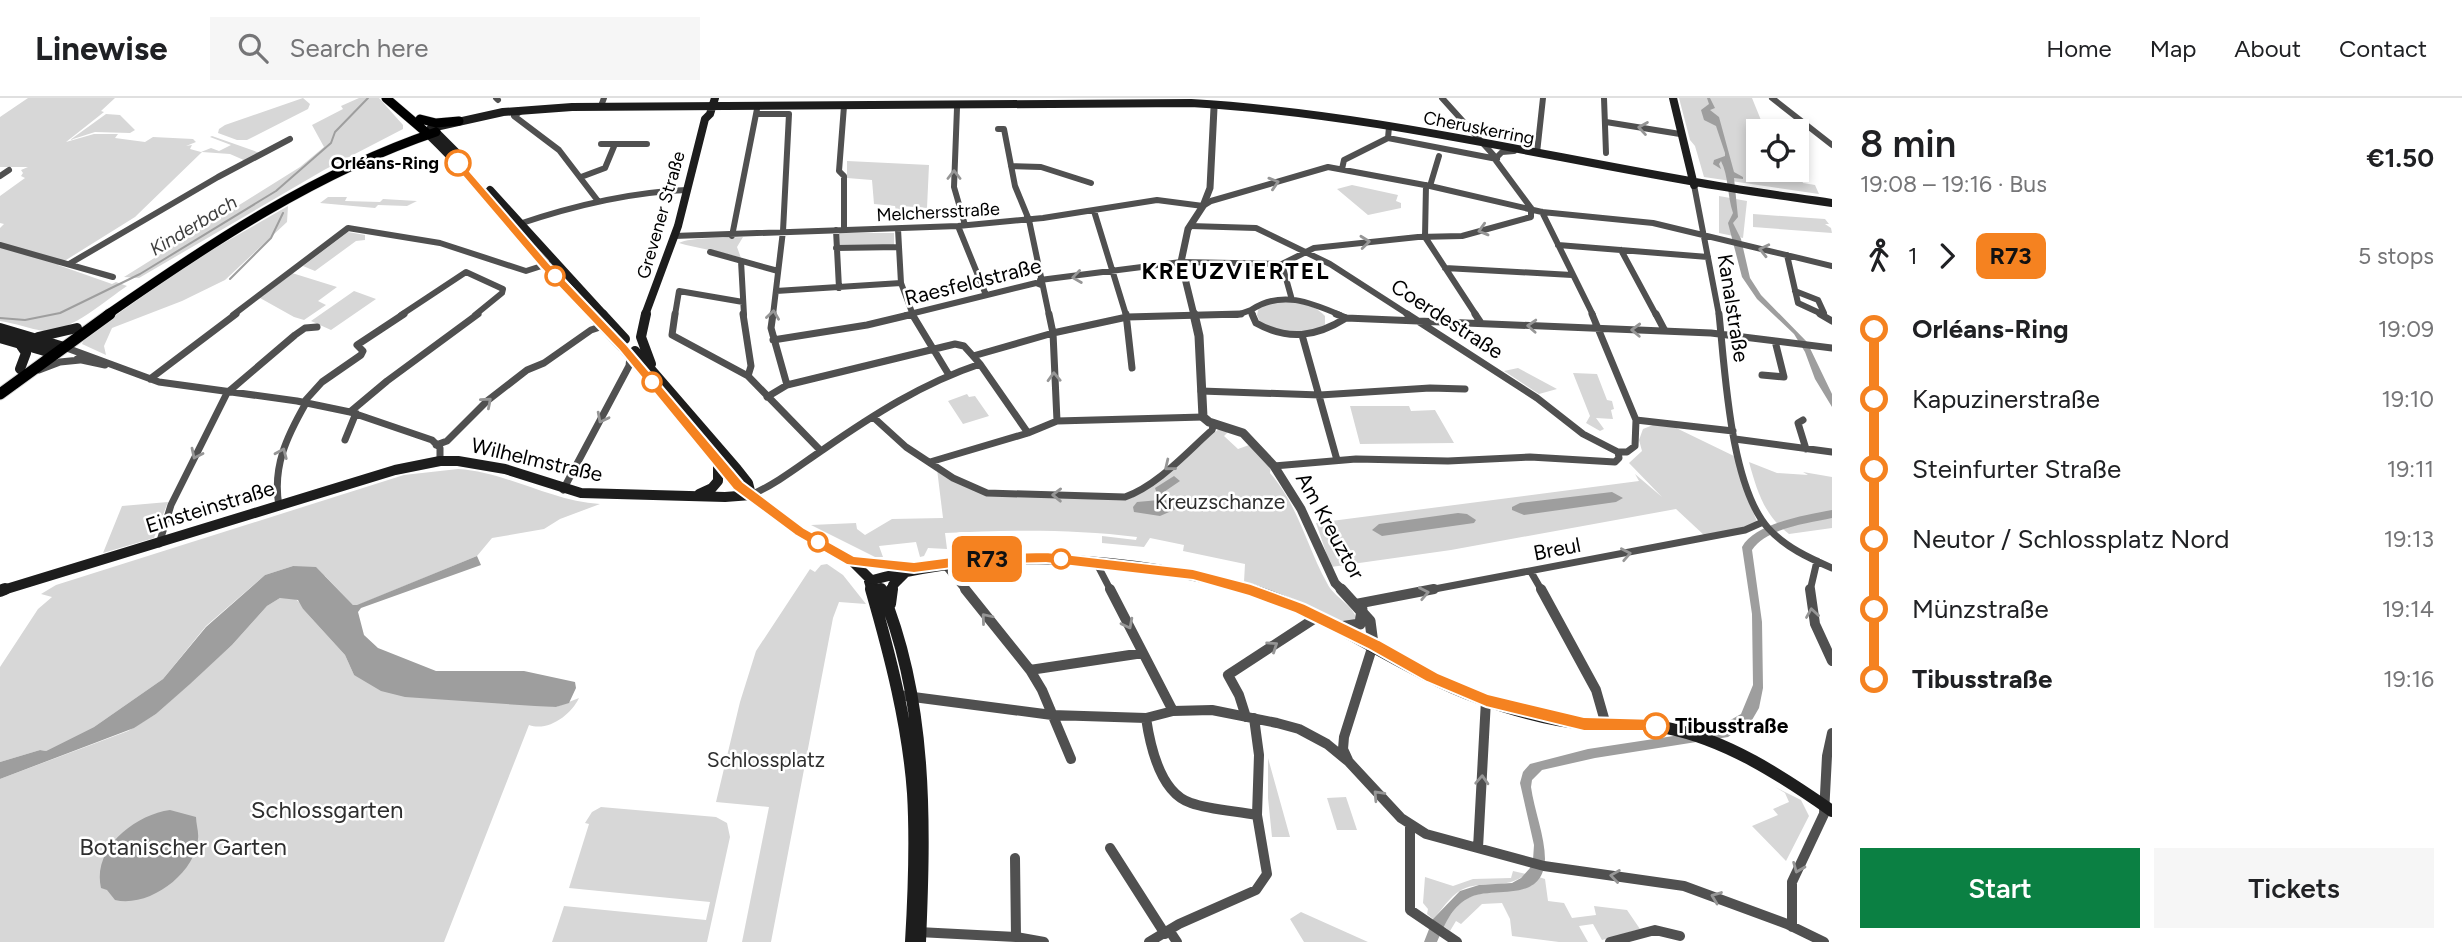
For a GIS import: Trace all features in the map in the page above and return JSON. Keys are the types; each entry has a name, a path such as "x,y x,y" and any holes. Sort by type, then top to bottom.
{"main road":[{"path":"386,98 449,144 594,316 657,377 737,469 748,483 751,495"},
{"path":"393,98 415,120 438,123 459,123 514,114 567,110 710,104"},
{"name":"Kanalstraße","path":"1673,98 1694,183"},
{"path":"844,107 1096,101 1214,103"},
{"path":"54,349 77,328 247,219 353,159 401,138 459,123 522,110 602,102 759,107 1214,103"},
{"name":"Cheruskerring","path":"1214,103 1348,118 1694,183"},
{"name":"Cheruskerring","path":"1214,103 1390,127 1694,183"},
{"name":"Grevener Straße","path":"657,377 642,343 645,319 674,236 710,104"},
{"path":"401,138 415,120"},
{"path":"449,144 449,134 459,123"},
{"path":"430,131 516,225"},
{"path":"0,394 20,374 54,349 173,270 272,209 371,155 430,131"},
{"path":"1694,183 1832,204"},
{"path":"550,264 626,348 738,486 799,531 852,561 869,581 882,590 905,657 913,697 921,780 916,937"},
{"name":"Grevener Straße","path":"626,348 645,319"},
{"path":"0,328 32,338 54,349"},
{"path":"32,338 53,336 77,328"},
{"path":"0,338 54,349"},
{"path":"0,384 20,374 26,353 19,343"},
{"path":"689,497 716,485 720,478 718,461"},
{"name":"Wilhelmstraße","path":"436,462 494,466 563,490 601,495 751,495"},
{"name":"Einsteinstraße","path":"0,592 395,470 436,462"},
{"path":"869,581 943,563 1020,558 1100,562 1208,578 1270,597 1340,627 1433,678 1486,701 1558,719 1605,725 1656,726 1694,735 1779,777 1827,811"},
{"path":"852,561 914,568"},
{"path":"889,609 893,585 914,568"},
{"path":"869,581 888,643 914,808 916,937"}],"street":[{"path":"1442,98 1497,158 1531,208"},
{"path":"1537,153 1543,98"},
{"path":"1604,98 1606,153"},
{"path":"1772,98 1832,145"},
{"path":"930,462 1028,433 1057,421 1203,417 1199,343 1181,262 1189,226 1203,206 1211,178 1214,103"},
{"path":"732,236 759,107 789,114 783,231 771,328 787,386"},
{"path":"844,107 838,161 839,171 844,176 845,230"},
{"path":"957,107 954,187 961,226 986,295"},
{"path":"522,110 514,114 559,150 598,201"},
{"path":"1606,121 1680,134"},
{"path":"1342,169 1344,160 1388,138 1390,127"},
{"path":"1003,129 1015,186 1028,220 1053,333 1057,421"},
{"name":"Cheruskerring","path":"1388,138 1497,158"},
{"path":"69,264 290,139"},
{"path":"601,144 647,144"},
{"path":"581,177 605,168 615,144"},
{"path":"1497,158 1502,152 1514,151"},
{"path":"1439,156 1428,185 1425,237 1481,323"},
{"path":"1011,166 1041,167 1091,183"},
{"path":"1203,206 1211,201 1320,169 1342,169 1428,185 1542,212 1653,223 1832,266"},
{"path":"0,176 9,170"},
{"name":"Kanalstraße","path":"1694,183 1708,257 1734,435 1751,495 1765,525"},
{"path":"516,225 598,201 644,191 687,190"},
{"name":"Melchersstraße","path":"674,236 961,226 1028,220 1157,200 1203,206"},
{"name":"Raesfeldstraße","path":"773,340 867,325 1041,282 1181,262 1282,264 1314,248 1462,236 1531,217 1531,208"},
{"path":"1094,211 1127,317 1132,368"},
{"path":"1274,466 1337,460 1448,461 1530,457 1615,462 1619,458 1618,452 1627,452 1635,446 1636,421 1600,329 1542,212"},
{"name":"Coerdestraße","path":"1189,226 1250,227 1338,269 1537,398 1583,433 1618,452"},
{"path":"150,379 348,228 440,243 526,271 550,264"},
{"path":"898,229 901,283 912,314 949,375"},
{"path":"836,230 839,288"},
{"path":"0,245 113,277"},
{"path":"1558,245 1708,257"},
{"name":"Melchersstraße","path":"836,248 899,247"},
{"path":"1621,250 1665,331"},
{"path":"710,252 778,271"},
{"path":"1787,255 1801,306 1824,313 1832,321"},
{"path":"741,261 751,366 748,376"},
{"path":"1282,264 1292,300"},
{"path":"1446,268 1572,275"},
{"path":"279,506 274,474 305,403 323,382 361,355 363,351 357,345 466,272 503,289 502,293 460,329 386,379 353,413 345,440"},
{"path":"776,291 901,283"},
{"path":"743,302 679,291 672,335 748,376 821,451"},
{"path":"1795,292 1817,298 1822,302 1824,313"},
{"path":"973,356 1053,333 1127,317 1241,314 1266,300 1308,301 1346,318 1720,334 1832,348"},
{"path":"1251,310 1256,323 1269,331 1302,335 1319,335 1346,318"},
{"path":"1327,310 1332,327"},
{"path":"54,349 150,379 353,413 434,443 447,441 487,401 527,370 544,363 591,330 603,326"},
{"path":"159,544 171,505 227,393 295,335 305,328 317,327"},
{"path":"1302,335 1337,460"},
{"path":"1762,375 1784,377 1775,341"},
{"path":"767,397 787,386 959,344 980,364 1028,433"},
{"name":"Grevener Straße","path":"563,490 629,366 626,348"},
{"path":"54,349 80,360 108,365"},
{"path":"20,374 80,360"},
{"path":"751,495 772,486 873,417 949,375 980,364"},
{"path":"1201,391 1320,395 1430,388 1465,389"},
{"path":"873,417 906,447 953,478 991,494 1130,496 1212,430 1214,423"},
{"name":"Am Kreuztor","path":"1203,417 1243,433 1274,466 1301,509 1338,588 1359,607 1372,627 1373,644"},
{"path":"1803,420 1798,422 1807,449"},
{"path":"1636,421 1832,452"},
{"path":"434,443 436,462"},
{"path":"1765,525 1817,561 1832,568"},
{"name":"Breul","path":"1359,607 1765,525"},
{"path":"1817,561 1812,576 1811,614 1832,661"},
{"path":"1100,562 1100,568 1173,711"},
{"path":"943,563 1030,670 1071,759"},
{"path":"1531,572 1596,690 1605,725"},
{"path":"1340,627 1360,624 1359,607"},
{"path":"1149,942 1244,896 1261,885 1267,874 1258,821 1259,755 1250,718 1228,675 1317,617"},
{"path":"1349,762 1343,748 1344,737 1373,644"},
{"path":"1030,670 1143,653"},
{"path":"898,695 1052,715 1146,718 1173,711 1212,710 1299,730 1327,744 1349,762 1410,825 1426,834 1538,865 1674,884 1792,927 1824,942"},
{"path":"1478,848 1486,701"},
{"path":"1146,718 1153,754 1181,798 1189,803 1258,821"},
{"path":"1792,927 1791,893 1795,871 1827,811 1827,756 1832,733"},
{"path":"1327,744 1337,743 1344,737"},
{"path":"1410,825 1410,910 1457,942"},
{"path":"1110,848 1167,932 1177,942"},
{"path":"1015,858 1016,937"},
{"path":"1610,942 1638,932 1674,932 1680,936"},
{"path":"916,937 1016,937 1044,942"}],"green space":[{"path":"28,98 115,98 101,111 104,112 66,142 94,134 118,134 115,138 145,142 153,137 193,139 196,142 186,146 192,145 190,149 201,152 211,148 219,151 231,145 210,137 212,136 260,153 246,161 230,154 202,152 135,217 58,265 112,284 116,282 127,286 87,314 65,327 44,331 0,321 0,228 4,224 0,223 0,196 25,178 21,176 21,170 28,167 0,167 0,117"},
{"path":"303,98 310,104 308,109 247,140 237,140 218,133 225,125"},
{"path":"359,98 379,98 403,125 403,129 324,170 139,278 124,277 300,167 324,147 312,125"},
{"path":"1679,98 1752,98 1761,119 1746,119 1746,182 1803,182 1815,185 1819,194 1704,177 1695,146 1690,140"},
{"path":"106,114 120,115 135,130 130,133 95,132 70,140"},
{"path":"847,161 929,165 927,208 902,206 900,215 897,215 895,206 874,204 872,180 847,178"},
{"path":"1352,185 1398,195 1396,201 1401,203 1401,208 1368,215 1337,189"},
{"path":"1719,196 1747,201 1743,238 1719,233"},
{"path":"328,197 347,197 345,201 417,201 407,206 378,205 375,208 320,203"},
{"path":"288,206 287,222 225,280 182,301 112,328 104,346 106,355 82,344 85,337 194,260"},
{"path":"1753,214 1825,219 1829,224 1825,224 1831,228 1832,233 1753,227"},
{"path":"348,232 365,235 365,240 356,241 315,271 303,266"},
{"path":"839,233 894,233 894,246 839,247"},
{"path":"743,237 737,247 741,258 679,243 700,239"},
{"path":"292,273 337,287 318,301 326,305 304,320 260,298"},
{"path":"354,291 376,299 331,330 311,321"},
{"path":"1277,302 1315,308 1325,316 1325,325 1309,331 1292,332 1260,322 1257,315 1259,307"},
{"path":"1518,368 1557,389 1539,394 1504,371"},
{"path":"1573,373 1597,374 1607,400 1612,401 1613,419 1596,418 1604,429 1600,431 1586,423 1590,416"},
{"path":"967,394 969,397 975,396 989,416 963,424 948,401"},
{"path":"1350,406 1409,406 1411,411 1435,410 1454,443 1360,444"},
{"path":"1653,425 1670,425 1736,457 1746,495 1758,524 1705,536 1676,509 1451,550 1331,567 1316,523 1639,481 1635,474 1662,497 1629,463 1642,451 1639,440 1643,429"},
{"name":"Kreuzschanze","path":"1219,429 1229,431 1224,436 1238,449 1252,444 1271,466 1270,473 1295,512 1327,583 1352,610 1357,620 1346,623 1337,620 1290,598 1244,582 1245,564 1183,551 1184,545 1150,538 1144,547 1102,543 1102,536 1136,540 1137,537 1065,531 945,533 947,549 928,548 924,556 920,557 916,542 879,546 883,557 875,557 811,525 856,523 857,529 865,535 892,519 943,518 937,469 993,496 1132,498"},
{"path":"1749,462 1777,473 1808,475 1803,472 1832,477 1832,528 1789,534 1780,527 1767,511"},
{"path":"458,469 494,475 564,498 600,504 560,519 544,529 492,538 477,556 358,605 353,605 325,576 293,566 265,575 206,626 163,679 94,727 46,751 40,750 0,762 0,667 38,609 52,597 41,594 56,585 404,475"},
{"path":"168,502 154,538 103,553 122,506"},
{"name":"Schlossplatz","path":"827,564 843,575 866,604 839,602 833,618 771,942 742,942 769,807 716,802 740,702 756,651 810,569 815,572 821,565"},
{"name":"Schlossgarten","path":"280,598 294,598 302,604 303,609 345,655 354,675 556,707 579,698 565,716 551,724 536,727 529,725 444,942 0,942 0,779 128,731 156,714 232,645 267,606"},
{"path":"1268,758 1290,837 1272,837"},
{"path":"1775,787 1801,800 1809,816 1786,861 1752,826 1778,815 1773,809 1789,802 1785,793"},
{"path":"1346,797 1357,830 1337,830 1327,798"},
{"name":"Schlossplatz","path":"601,807 716,817 727,823 730,837 707,942 552,942 564,906 706,920 710,902 569,888 589,824 585,823 592,812"},
{"path":"1513,871 1526,874 1502,884 1477,885 1461,890 1433,919 1427,914 1428,909 1423,903 1425,877 1453,886 1473,879 1511,878"},
{"path":"1539,877 1545,879 1548,901 1564,903 1572,918 1596,915 1594,906 1627,910 1640,929 1602,940 1593,924 1579,926 1588,942 1559,942 1512,936 1510,919 1502,903 1482,904 1461,924 1456,921 1450,931 1443,926 1455,908 1465,900 1483,893 1522,888"},
{"path":"1301,912 1368,942 1304,942 1290,919"}],"shaded area":[{"path":"1707,98 1710,98 1715,108 1710,110 1719,117 1734,172 1743,177 1734,178 1738,217 1733,223 1741,239 1750,278 1761,295 1807,342 1832,394 1832,407 1815,379 1805,352 1794,334 1757,299 1742,277 1728,223 1733,213 1725,173 1721,161 1721,169 1713,164 1714,160 1725,156 1725,153 1716,126 1704,120 1701,110 1709,104"},
{"path":"1174,476 1180,481 1161,494 1161,500 1186,502 1203,508 1203,512 1183,506 1160,516 1134,512 1133,507 1137,502 1159,500 1155,488"},
{"path":"1612,492 1623,498 1616,502 1524,515 1512,510 1512,507 1520,503"},
{"path":"1832,510 1832,518 1767,536 1752,550 1762,622 1763,688 1759,708 1752,720 1728,737 1595,758 1542,770 1532,780 1531,787 1545,850 1542,874 1535,883 1526,888 1467,899 1452,912 1437,942 1424,942 1433,919 1460,891 1479,885 1512,883 1530,868 1534,845 1520,783 1523,772 1530,764 1588,749 1713,730 1741,714 1753,685 1752,614 1742,547 1769,526"},
{"path":"1467,514 1476,520 1474,523 1382,536 1372,530 1379,524"},
{"path":"477,556 481,565 361,608 358,612 364,635 378,648 436,671 524,671 575,682 576,688 569,703 556,707 535,706 405,697 381,691 354,675 345,655 298,600 280,598 267,606 232,645 156,714 134,728 0,779 0,762 40,750 46,751 94,727 163,679 206,627 265,575 293,566 316,567 353,605 357,605"},
{"path":"170,810 196,817 198,839 189,864 168,886 155,893 142,899 115,900 107,890 101,888 100,874 109,848 130,827 156,813"}],"waterway":[{"name":"Kinderbach","path":"0,318 25,320 60,313 140,274 276,191 331,143 335,132 368,98"},
{"path":"230,279 271,238 283,213"}],"bus line":[{"name":"R73","path":"458,163 545,265 623,348 738,486 799,531 852,561 914,568 975,559 1046,558 1193,574 1251,590 1300,608 1373,644 1433,678 1486,701 1584,724 1656,726"}],"place":[{"name":"Orléans-Ring","path":"458,163"},
{"name":"Tibusstraße","path":"1656,726"}],"district":[{"name":"KREUZVIERTEL","path":"1236,271"}],"park label":[{"name":"Botanischer Garten","path":"183,847"}]}
